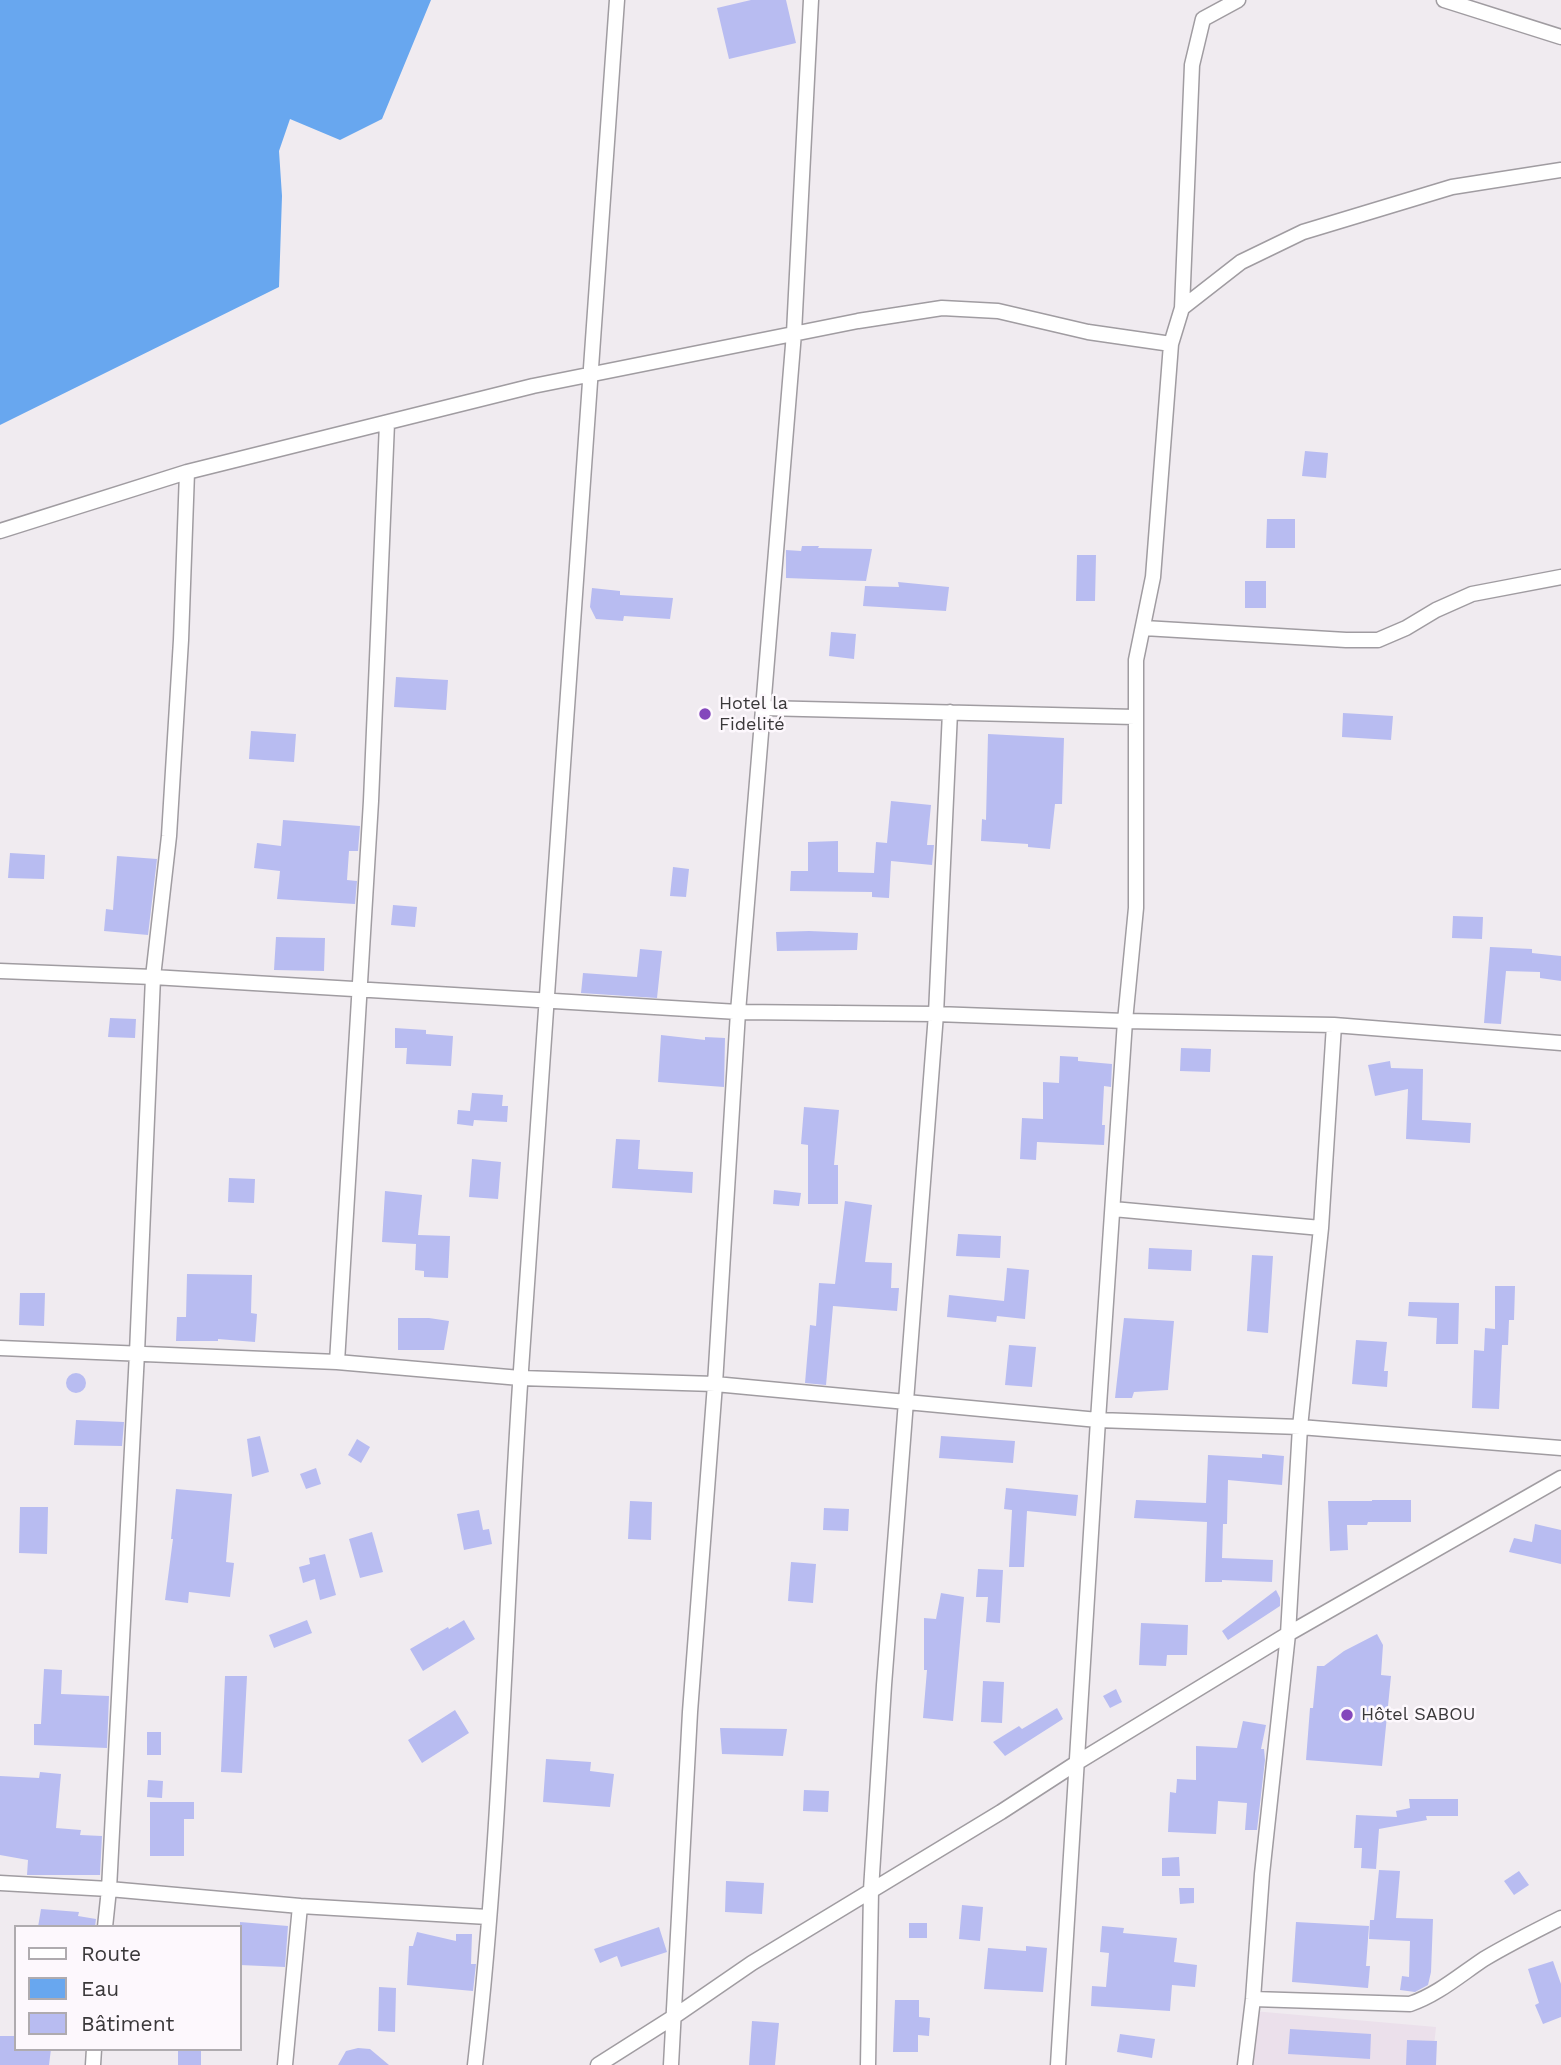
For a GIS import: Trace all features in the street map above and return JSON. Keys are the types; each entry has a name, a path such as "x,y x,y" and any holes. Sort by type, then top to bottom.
{"street":[{"path":"475,2065 506,1669 520,1378 617,0"},
{"path":"671,2065 690,1712 715,1384 738,1012 793,333 811,0"},
{"path":"1058,2065 1098,1420 1125,1021 1136,908 1136,660 1153,576 1171,344 1182,308 1192,65 1203,19 1238,0"},
{"path":"1444,0 1561,37"},
{"path":"1182,308 1241,262 1303,232 1452,187 1561,170"},
{"path":"0,531 187,472 533,386 793,333 942,308 998,311 1088,332 1171,344"},
{"path":"337,1362 371,801 387,423"},
{"path":"105,1925 137,1353 153,977 169,836 181,640 187,472"},
{"path":"1144,628 1378,640 1472,594 1561,578"},
{"path":"762,708 1135,717"},
{"path":"868,2065 871,1890 884,1685 936,1014 950,712"},
{"path":"0,971 153,977 738,1012 936,1014 1334,1025 1561,1043"},
{"path":"1245,2065 1288,1634 1300,1427 1321,1228 1334,1025"},
{"path":"1113,1209 1321,1228"},
{"path":"0,1348 337,1362 520,1378 715,1384 1098,1420 1300,1427 1561,1448"},
{"path":"598,2065 752,1963 1001,1812 1078,1762 1288,1634 1561,1478"},
{"path":"0,1883 488,1917"},
{"path":"285,2065 300,1906"},
{"path":"1253,1999 1410,2004 1429,1997 1493,1953 1561,1917"}],"shaded area":[{"path":"1253,2011 1436,2027 1432,2065 1249,2065"}],"water":[{"path":"0,0 431,0 382,119 340,140 290,119 279,151 282,196 279,287 0,425"}],"building":[{"path":"751,0 786,0 796,43 729,59 717,8"},
{"path":"1305,451 1328,453 1326,478 1302,476"},
{"path":"1267,519 1295,519 1295,548 1266,548"},
{"path":"802,546 872,549 866,581 786,578 786,550 801,551"},
{"path":"1077,555 1096,555 1095,601 1076,601"},
{"path":"1245,581 1266,581 1266,608 1245,608"},
{"path":"898,582 949,587 946,611 863,606 865,586 899,587"},
{"path":"592,588 620,591 620,595 673,598 670,619 624,616 623,621 596,619 590,607"},
{"path":"831,632 856,634 854,659 829,656"},
{"path":"396,677 448,680 446,710 394,707"},
{"path":"1343,713 1393,716 1391,740 1342,737"},
{"path":"251,731 296,734 294,762 249,759"},
{"path":"988,734 1064,738 1062,804 1055,804 1050,849 1028,847 1028,844 981,841 982,819 986,820"},
{"path":"891,801 931,805 927,845 934,845 932,865 891,861 889,898 872,897 872,892 790,891 791,871 808,871 808,842 838,841 838,872 874,873 876,842 887,843"},
{"path":"283,820 360,826 358,851 349,851 347,880 357,881 355,904 277,899 280,871 254,868 257,843 281,846"},
{"path":"10,853 45,855 44,879 8,878"},
{"path":"117,856 157,859 148,935 104,931 106,909 113,910"},
{"path":"673,867 689,869 686,897 670,896"},
{"path":"393,905 417,907 415,927 391,925"},
{"path":"1453,916 1483,917 1482,939 1452,938"},
{"path":"776,932 858,933 857,950 777,951"},
{"path":"276,937 325,938 324,971 274,970"},
{"path":"1490,947 1532,949 1532,953 1561,956 1561,981 1540,978 1540,972 1506,971 1501,1024 1484,1023"},
{"path":"640,949 662,951 657,998 581,993 583,973 637,977"},
{"path":"110,1018 136,1019 135,1038 108,1037"},
{"path":"395,1028 426,1030 426,1034 453,1036 451,1066 406,1064 407,1048 395,1048"},
{"path":"661,1035 705,1040 705,1037 725,1038 724,1087 658,1082"},
{"path":"1181,1048 1211,1049 1210,1072 1180,1071"},
{"path":"1060,1056 1078,1057 1078,1061 1112,1064 1111,1087 1104,1086 1104,1145 1037,1142 1036,1160 1020,1159 1022,1118 1043,1119 1043,1082 1059,1083"},
{"path":"1390,1061 1391,1068 1423,1069 1422,1120 1471,1123 1470,1143 1406,1139 1408,1089 1375,1096 1368,1065"},
{"path":"472,1093 503,1095 502,1106 508,1106 507,1122 474,1120 473,1126 457,1124 458,1110 470,1111"},
{"path":"804,1107 839,1110 834,1165 838,1165 838,1204 808,1204 808,1145 801,1144"},
{"path":"616,1139 640,1140 638,1169 693,1172 692,1193 612,1188"},
{"path":"472,1159 501,1162 498,1199 469,1197"},
{"path":"229,1178 255,1179 254,1203 228,1202"},
{"path":"774,1190 801,1193 799,1206 773,1204"},
{"path":"385,1191 422,1195 418,1235 450,1236 448,1278 424,1277 424,1271 415,1270 416,1244 382,1242"},
{"path":"845,1201 872,1205 865,1262 892,1263 891,1288 899,1288 897,1311 833,1306 826,1385 805,1383 810,1325 816,1326 819,1283 835,1284"},
{"path":"958,1234 1001,1236 1000,1258 956,1256"},
{"path":"1149,1248 1192,1250 1191,1271 1148,1269"},
{"path":"1252,1255 1273,1256 1268,1333 1247,1331"},
{"path":"1007,1268 1029,1270 1025,1319 997,1316 996,1322 947,1317 949,1295 1004,1301"},
{"path":"187,1274 252,1275 251,1313 257,1314 255,1342 218,1339 176,1341 177,1317 186,1317"},
{"path":"1495,1286 1515,1286 1514,1320 1509,1320 1508,1345 1502,1345 1499,1409 1472,1408 1474,1350 1484,1351 1485,1328 1495,1329"},
{"path":"20,1293 45,1293 44,1326 19,1325"},
{"path":"1409,1302 1459,1303 1458,1344 1436,1344 1437,1318 1408,1316"},
{"path":"398,1318 449,1321 444,1350 398,1350"},
{"path":"1124,1318 1174,1321 1168,1390 1134,1392 1132,1398 1115,1398"},
{"path":"1356,1340 1387,1342 1384,1371 1388,1371 1387,1387 1352,1384"},
{"path":"1009,1345 1036,1347 1032,1387 1005,1385"},
{"path":"76,1373 83,1376 86,1383 83,1390 76,1393 69,1390 66,1383 69,1376"},
{"path":"76,1420 124,1422 122,1446 74,1445"},
{"path":"260,1436 269,1472 252,1477 247,1439"},
{"path":"941,1436 1015,1441 1013,1463 939,1458"},
{"path":"357,1439 370,1447 361,1463 348,1455"},
{"path":"1262,1454 1284,1456 1282,1485 1228,1480 1227,1524 1223,1524 1222,1558 1273,1560 1272,1582 1205,1582 1207,1522 1134,1518 1136,1500 1206,1503 1208,1455 1262,1458"},
{"path":"316,1468 321,1484 306,1489 300,1474"},
{"path":"1006,1488 1078,1495 1076,1516 1027,1511 1024,1567 1009,1567 1012,1510 1004,1509"},
{"path":"176,1489 232,1494 226,1562 234,1563 230,1597 189,1592 188,1603 165,1600"},
{"path":"1411,1500 1411,1522 1347,1525 1348,1550 1330,1551 1328,1501"},
{"path":"630,1501 652,1502 651,1540 628,1539"},
{"path":"20,1507 48,1507 47,1554 19,1553"},
{"path":"824,1508 849,1509 848,1531 823,1530"},
{"path":"479,1510 483,1530 489,1529 492,1544 464,1550 457,1514"},
{"path":"1535,1524 1561,1530 1561,1564 1509,1552 1514,1538 1532,1542"},
{"path":"372,1532 383,1572 360,1578 349,1539"},
{"path":"325,1554 336,1595 320,1600 315,1579 303,1583 299,1567 310,1564 309,1558"},
{"path":"791,1562 816,1564 813,1603 788,1601"},
{"path":"978,1569 1003,1570 1000,1623 986,1622 988,1597 976,1597"},
{"path":"1276,1590 1280,1606 1228,1640 1222,1631"},
{"path":"941,1593 964,1597 953,1721 923,1718 927,1670 924,1670 924,1618 936,1619"},
{"path":"307,1620 312,1633 274,1648 269,1635"},
{"path":"464,1620 475,1639 423,1671 410,1649"},
{"path":"1141,1623 1188,1625 1187,1655 1167,1655 1166,1666 1139,1665"},
{"path":"1377,1634 1383,1645 1381,1675 1391,1676 1382,1766 1306,1760 1317,1666 1324,1666 1344,1651"},
{"path":"44,1669 62,1670 61,1694 109,1696 107,1748 34,1745 34,1724 41,1724"},
{"path":"225,1676 247,1676 242,1773 221,1772"},
{"path":"983,1681 1004,1682 1002,1723 981,1722"},
{"path":"1116,1689 1122,1702 1110,1708 1103,1696"},
{"path":"1057,1708 1063,1719 1005,1756 993,1742 1019,1726 1022,1729"},
{"path":"455,1710 469,1733 422,1763 408,1740"},
{"path":"1243,1721 1266,1725 1261,1749 1264,1749 1265,1760 1257,1830 1245,1830 1247,1803 1218,1801 1216,1834 1168,1832 1170,1792 1176,1793 1177,1779 1196,1780 1196,1746 1237,1748"},
{"path":"720,1728 787,1729 783,1756 722,1754"},
{"path":"147,1732 161,1732 161,1755 147,1755"},
{"path":"546,1759 591,1762 590,1771 614,1774 610,1807 543,1802"},
{"path":"40,1772 61,1774 56,1828 81,1830 80,1835 102,1836 100,1875 27,1875 28,1860 0,1855 0,1776 39,1778"},
{"path":"148,1780 163,1781 162,1798 147,1797"},
{"path":"804,1790 829,1791 828,1812 803,1811"},
{"path":"1409,1799 1458,1799 1458,1816 1426,1816 1427,1820 1379,1829 1376,1869 1361,1868 1362,1848 1354,1848 1356,1815 1397,1817 1396,1811 1410,1808"},
{"path":"150,1802 194,1802 194,1819 184,1819 184,1856 150,1856"},
{"path":"1179,1857 1180,1876 1162,1876 1162,1858"},
{"path":"1379,1870 1400,1871 1396,1918 1433,1919 1428,1985 1415,1992 1400,1990 1402,1976 1409,1977 1410,1941 1369,1939 1370,1920 1374,1920"},
{"path":"1519,1871 1529,1885 1514,1895 1504,1881"},
{"path":"726,1881 764,1883 762,1914 725,1912"},
{"path":"1179,1888 1194,1888 1194,1903 1180,1904"},
{"path":"962,1905 983,1907 980,1941 959,1939"},
{"path":"41,1909 79,1912 78,1916 96,1919 95,1925 38,1925"},
{"path":"240,1922 288,1926 285,1967 242,1965"},
{"path":"1296,1922 1369,1926 1366,1966 1370,1966 1368,1988 1292,1982"},
{"path":"909,1923 927,1923 927,1938 909,1938"},
{"path":"1102,1926 1124,1928 1123,1933 1177,1938 1174,1962 1197,1965 1195,1987 1172,1985 1170,2011 1091,2006 1092,1986 1106,1987 1109,1953 1100,1952"},
{"path":"659,1927 667,1952 621,1967 617,1956 600,1963 594,1949"},
{"path":"417,1932 456,1941 456,1934 472,1934 471,1964 476,1964 473,1991 407,1985 409,1946 413,1946"},
{"path":"1026,1946 1047,1948 1043,1992 984,1989 988,1948 1026,1951"},
{"path":"1553,1961 1561,1984 1561,2017 1543,2024 1535,2005 1539,2003 1528,1969"},
{"path":"379,1987 396,1988 395,2032 378,2031"},
{"path":"895,2000 919,2000 919,2017 930,2018 929,2036 918,2035 918,2052 893,2052"},
{"path":"752,2021 779,2023 775,2065 749,2065"},
{"path":"1290,2029 1371,2034 1370,2059 1288,2054"},
{"path":"1120,2034 1155,2039 1152,2058 1117,2052"},
{"path":"0,2036 14,2036 14,2051 51,2051 49,2065 0,2065"},
{"path":"1407,2040 1437,2041 1436,2065 1406,2065"},
{"path":"370,2049 389,2065 338,2065 346,2051"},
{"path":"178,2051 201,2051 201,2065 178,2065"}],"place":[{"name":"Hotel la Fidelité","path":"705,714"},
{"name":"Hôtel SABOU","path":"1347,1715"}]}
